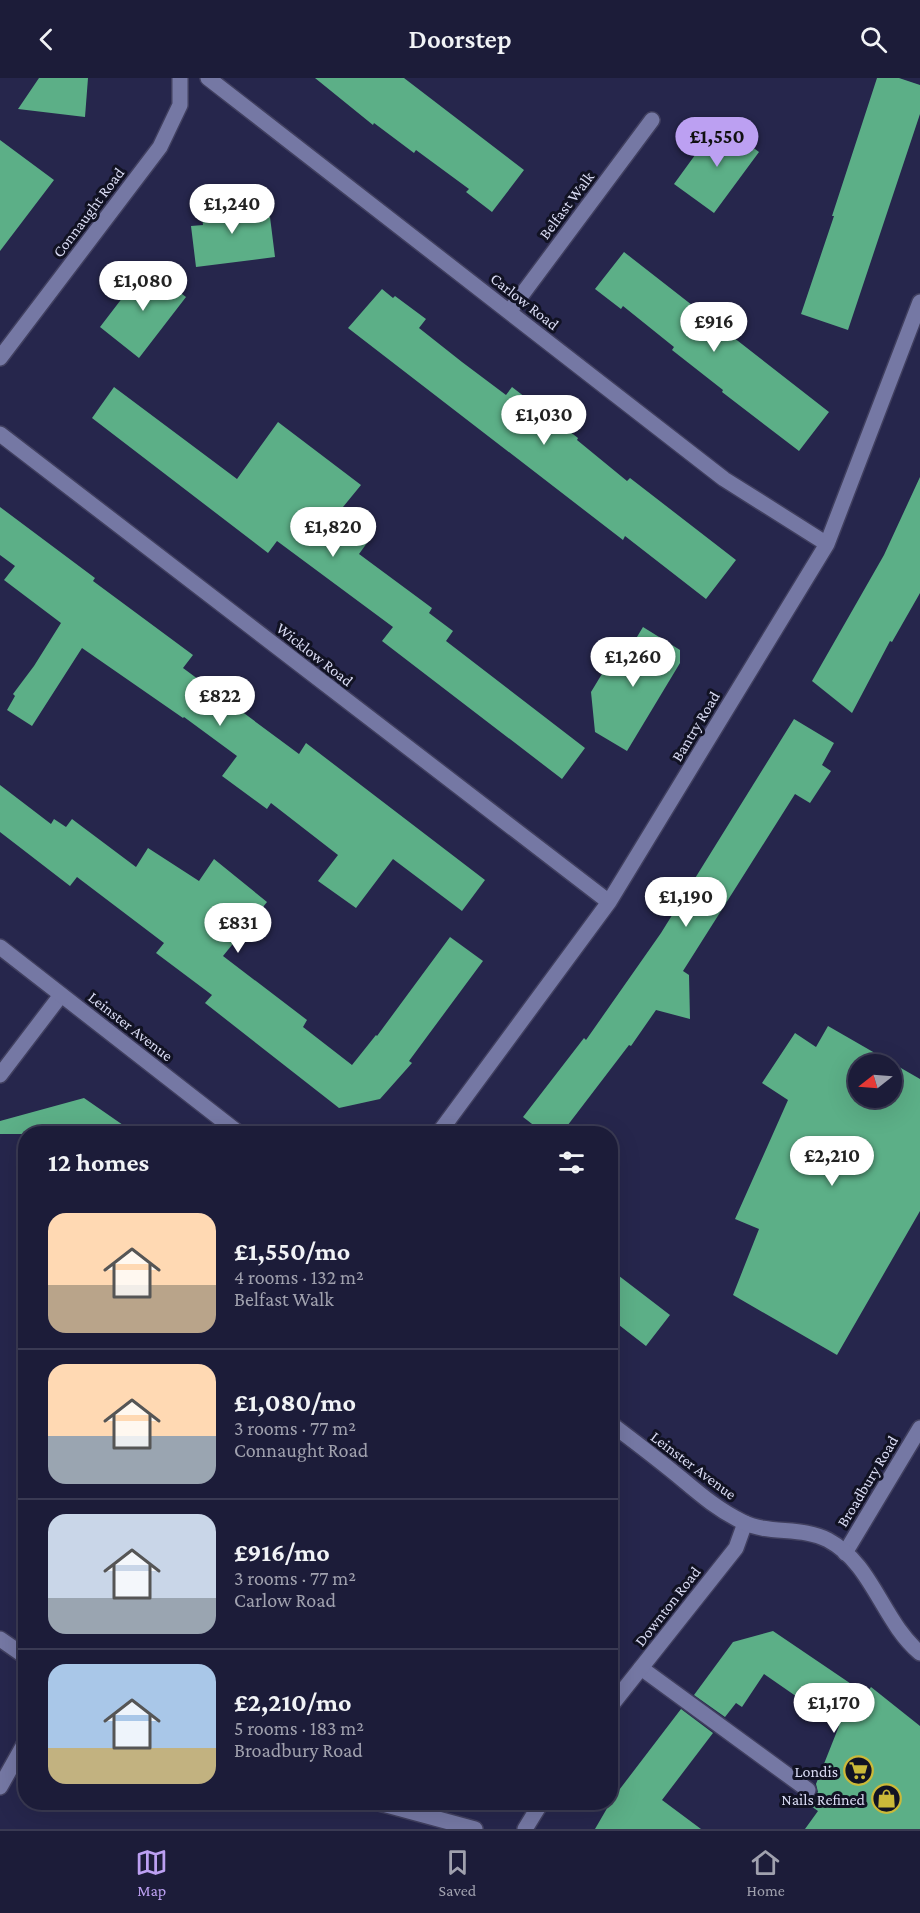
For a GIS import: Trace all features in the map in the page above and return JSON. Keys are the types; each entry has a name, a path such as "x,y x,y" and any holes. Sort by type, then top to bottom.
{"street":[{"name":"Connaught Road","path":"0,358 160,147 180,105 180,78"},
{"name":"Carlow Road","path":"208,78 724,479 827,544"},
{"name":"Belfast Walk","path":"509,312 652,120"},
{"name":"Bantry Road","path":"444,1126 609,902 827,544 920,302"},
{"name":"Wicklow Road","path":"0,434 609,902"},
{"name":"Leinster Avenue","path":"0,947 230,1126"},
{"path":"0,1075 61,995"},
{"name":"Broadbury Road","path":"844,1553 920,1428"},
{"name":"Leinster Avenue","path":"618,1429 714,1506 745,1523 774,1531 808,1533 828,1540 860,1569 874,1587 889,1616 920,1653"},
{"name":"Downton Road","path":"618,1697 736,1548 745,1523"},
{"path":"0,1639 18,1651"},
{"path":"641,1668 808,1790"},
{"path":"0,1787 18,1754"},
{"path":"406,1810 475,1829"},
{"path":"525,1829 537,1810"}],"building":[{"path":"39,78 88,78 85,117 18,109"},
{"path":"315,78 404,78 524,170 492,212 466,192 469,189 416,150 414,153 374,123 373,125"},
{"path":"877,78 899,78 920,85 920,114 848,330 801,314"},
{"path":"719,122 759,152 714,213 674,184"},
{"path":"0,140 54,180 0,251"},
{"path":"256,202 259,218 270,217 275,257 196,267 191,226 203,225 201,208"},
{"path":"624,252 829,412 799,451 722,392 723,390 672,350 674,347 623,306 621,309 595,289"},
{"path":"146,267 186,297 139,358 100,327"},
{"path":"382,289 426,319 419,328 462,362 506,395 512,387 578,438 577,440 627,481 630,478 736,560 706,599 625,536 623,540 348,328"},
{"path":"114,387 237,479 278,422 361,485 334,518 367,543 359,554 432,608 429,613 453,631 446,641 585,748 562,779 382,641 393,627 277,541 268,553 92,418"},
{"path":"920,477 920,593 892,642 890,641 852,713 812,681 884,555"},
{"path":"0,507 95,578 93,581 193,655 183,668 299,754 306,743 485,880 462,911 393,859 356,908 318,881 338,855 271,803 267,809 222,776 237,756 82,648 32,726 7,710 15,696 13,694 61,623 4,580 15,566 0,555"},
{"path":"643,627 680,650 680,663 627,751 595,732 591,692 614,654 623,660"},
{"path":"794,719 834,743 822,765 831,771 810,803 795,794 683,971 689,975 690,1019 656,1010 631,1046 629,1045 567,1126 535,1126 523,1117 584,1038 586,1040 661,933"},
{"path":"0,785 51,824 54,819 66,827 72,819 136,867 148,848 199,881 214,859 267,902 223,956 307,1020 303,1027 352,1065 377,1036 450,937 483,961 409,1061 412,1063 380,1099 339,1108 205,1003 212,995 156,953 164,943 77,877 70,886 0,832"},
{"path":"828,1026 877,1054 848,1054 848,1108 902,1108 902,1069 920,1079 920,1211 837,1355 733,1295 759,1229 735,1219 788,1100 762,1083 795,1033 816,1047"},
{"path":"84,1098 124,1126 18,1126 18,1134 0,1134 0,1121"},
{"path":"618,1275 670,1315 646,1346 618,1324"},
{"path":"773,1631 866,1694 871,1687 920,1726 920,1829 805,1829 818,1811 808,1804 818,1792 816,1784 839,1726 764,1674 742,1707 736,1703 725,1717 694,1695 733,1642"},
{"path":"681,1709 713,1733 662,1800 701,1829 595,1829 606,1810 618,1810 618,1791"}],"place":[{"name":"Londis","path":"859,1771"},
{"name":"Nails Refined","path":"886,1799"}]}
